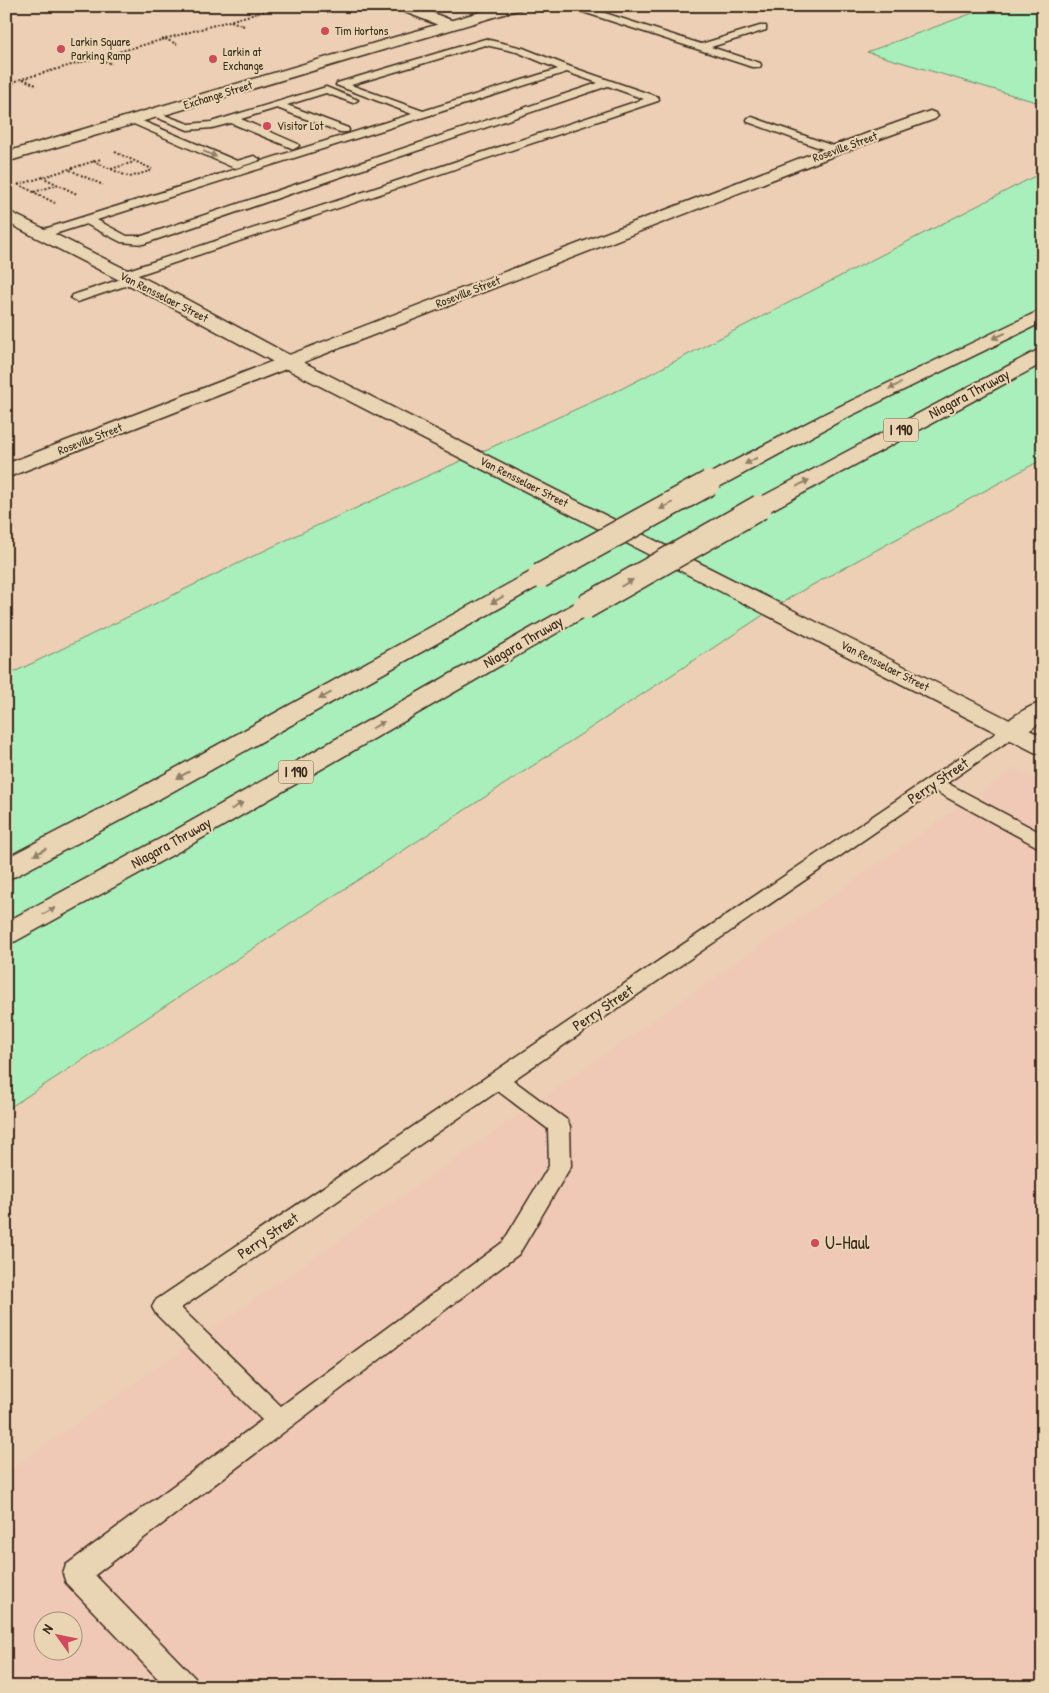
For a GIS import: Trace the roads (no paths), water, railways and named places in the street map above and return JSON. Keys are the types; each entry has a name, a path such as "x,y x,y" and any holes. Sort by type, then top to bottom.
{"main road":[{"path":"402,6 451,26"},
{"name":"Exchange Street","path":"6,157 516,6"},
{"name":"Roseville Street","path":"6,472 834,150 930,116"},
{"name":"Van Rensselaer Street","path":"6,215 175,301 288,362 1043,747"},
{"path":"6,870 136,801 709,483 887,390 1043,315"},
{"name":"Niagara Thruway","path":"6,934 183,837 760,507 1043,355"},
{"name":"Perry Street","path":"1011,731 1043,710"}],"lane":[{"path":"572,6 587,8 756,65"},
{"path":"702,47 763,28"},
{"path":"77,298 127,278 654,99 567,69 520,50 485,42 341,85 424,116"},
{"path":"42,234 424,116 567,69"},
{"path":"87,220 125,239 143,240 608,83"},
{"path":"153,114 181,126 212,125 326,90 392,115"},
{"path":"277,105 344,130"},
{"path":"133,120 236,165 392,115"},
{"path":"230,119 294,146"},
{"path":"752,120 834,150"},
{"path":"176,139 210,129 212,125"},
{"name":"Perry Street","path":"280,1421 164,1307 1011,731"},
{"path":"934,783 1043,842"},
{"path":"185,1687 76,1574 511,1248 560,1166 559,1126 498,1080"}],"place":[{"name":"Tim Hortons","path":"325,31"},
{"name":"Larkin Square Parking Ramp","path":"61,49"},
{"name":"Larkin at Exchange","path":"213,59"},
{"name":"Visitor Lot","path":"267,126"},
{"name":"U-Haul","path":"815,1243"}]}
